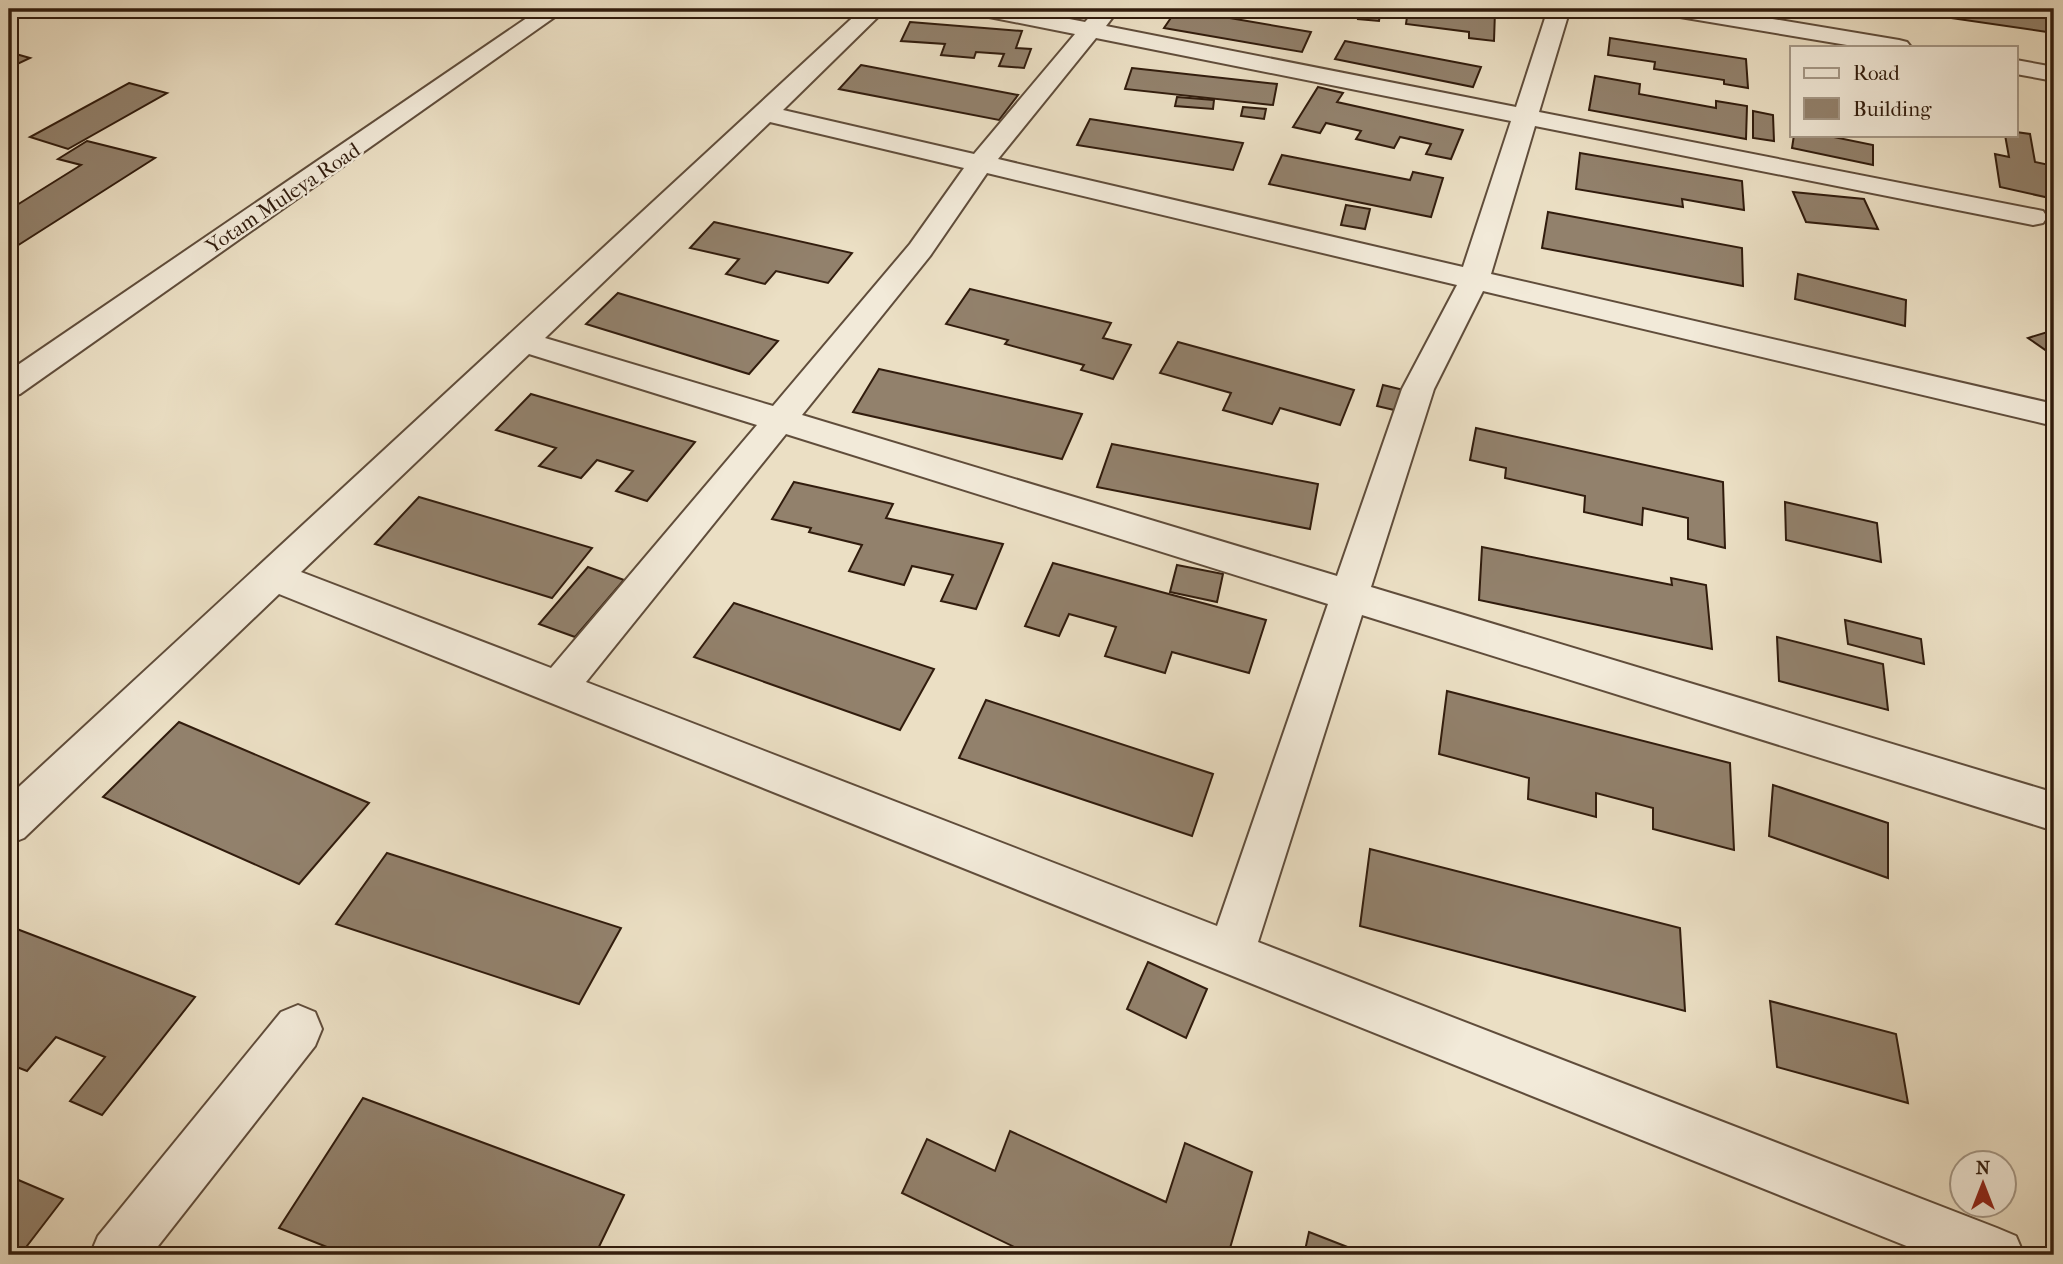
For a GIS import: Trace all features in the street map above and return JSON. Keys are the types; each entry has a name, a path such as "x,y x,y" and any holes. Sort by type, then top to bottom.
{"street":[{"name":"Yotam Muleya Road","path":"9,386 555,9"},
{"path":"9,824 875,9"},
{"path":"984,9 2033,217"},
{"path":"558,688 920,250 980,164 1109,9"},
{"path":"1231,953 1418,389 1474,280 1559,9"},
{"path":"1674,9 1893,46"},
{"path":"2018,67 2054,74"},
{"path":"764,113 2054,415"},
{"path":"522,341 2045,809"},
{"path":"273,576 1997,1255"},
{"path":"117,1255 298,1029"}],"building":[{"path":"1177,9 1311,32 1302,52 1164,28"},
{"path":"1360,9 1495,11 1494,41 1469,38 1469,32 1406,24 1407,17 1380,14 1379,21 1358,19"},
{"path":"1889,9 1981,9 2054,19 2054,33"},
{"path":"910,22 1022,31 1016,48 1031,49 1024,68 999,66 1004,54 976,52 974,58 941,55 945,44 901,41"},
{"path":"1610,38 1746,59 1748,88 1724,84 1724,80 1654,69 1655,62 1608,55"},
{"path":"1345,41 1481,67 1473,87 1335,59"},
{"path":"9,52 30,58 9,68"},
{"path":"861,65 1018,95 999,120 839,89"},
{"path":"1132,68 1277,84 1273,105 1125,89"},
{"path":"1595,76 1640,84 1639,94 1716,108 1716,101 1747,106 1746,139 1589,110"},
{"path":"129,83 167,93 68,149 30,137"},
{"path":"1318,87 1343,93 1337,102 1463,130 1451,159 1426,154 1431,144 1400,137 1394,148 1356,139 1361,131 1326,123 1320,133 1293,127"},
{"path":"1177,97 1214,100 1213,109 1175,106"},
{"path":"1243,107 1266,109 1264,119 1241,116"},
{"path":"1753,111 1773,115 1774,141 1753,138"},
{"path":"1090,119 1243,143 1233,170 1077,145"},
{"path":"2018,132 2030,134 2035,162 2054,166 2054,199 2000,187 1995,154 2009,157 2005,136 2018,136"},
{"path":"1794,136 1829,136 1873,145 1873,165 1792,148"},
{"path":"87,141 155,158 9,251 9,210 81,165 58,159"},
{"path":"1580,153 1742,181 1744,210 1682,199 1683,207 1576,189"},
{"path":"1282,155 1410,180 1413,172 1443,178 1431,217 1269,184"},
{"path":"1793,192 1864,199 1878,229 1806,222"},
{"path":"1346,205 1370,209 1365,229 1341,225"},
{"path":"1548,212 1742,248 1743,286 1542,248"},
{"path":"714,222 852,253 828,283 776,271 765,284 726,274 739,259 690,248"},
{"path":"1798,274 1906,300 1905,326 1795,299"},
{"path":"970,289 1111,323 1103,338 1131,345 1113,379 1081,370 1084,365 1005,344 1008,340 946,324"},
{"path":"618,293 778,341 749,374 586,324"},
{"path":"2054,330 2054,356 2028,338"},
{"path":"1178,342 1354,390 1340,425 1280,408 1272,424 1223,410 1231,393 1160,373"},
{"path":"879,369 1082,414 1062,459 853,412"},
{"path":"1383,385 1412,392 1407,413 1377,406"},
{"path":"531,394 695,442 647,501 616,491 633,471 597,460 581,478 539,466 556,448 496,430"},
{"path":"1476,428 1723,482 1725,548 1688,539 1688,518 1643,508 1642,525 1584,512 1585,496 1505,478 1506,468 1470,460"},
{"path":"1112,444 1318,484 1310,529 1097,487"},
{"path":"794,482 893,504 886,518 1003,544 976,609 941,601 953,575 912,566 904,585 849,571 862,545 809,532 811,528 772,519"},
{"path":"419,497 592,548 552,598 375,544"},
{"path":"1785,502 1877,523 1881,562 1786,540"},
{"path":"1482,547 1672,585 1671,578 1706,585 1712,649 1479,600"},
{"path":"1053,563 1266,620 1249,673 1172,652 1165,673 1105,656 1116,627 1069,614 1059,636 1025,626"},
{"path":"1177,565 1223,574 1217,602 1170,592"},
{"path":"588,567 624,580 575,637 539,624"},
{"path":"734,603 934,669 900,730 694,657"},
{"path":"1845,620 1921,639 1924,664 1848,644"},
{"path":"1777,637 1883,664 1888,710 1779,681"},
{"path":"1447,691 1730,763 1734,850 1653,829 1653,808 1596,793 1596,817 1528,799 1529,778 1439,754"},
{"path":"986,700 1213,774 1192,836 959,758"},
{"path":"179,722 369,803 299,884 103,797"},
{"path":"1773,785 1888,823 1888,878 1769,836"},
{"path":"1370,849 1680,928 1685,1011 1360,926"},
{"path":"387,853 621,928 579,1004 336,924"},
{"path":"9,926 195,997 102,1115 70,1101 105,1057 56,1037 27,1071 9,1064"},
{"path":"1148,962 1207,989 1186,1038 1127,1009"},
{"path":"1770,1001 1896,1034 1908,1103 1777,1067"},
{"path":"363,1098 624,1195 595,1255 347,1255 279,1228"},
{"path":"1010,1131 1166,1202 1185,1143 1252,1172 1228,1255 1031,1255 902,1193 927,1139 995,1171"},
{"path":"9,1176 63,1199 20,1255 9,1255"},
{"path":"1309,1232 1368,1255 1304,1255"}]}
